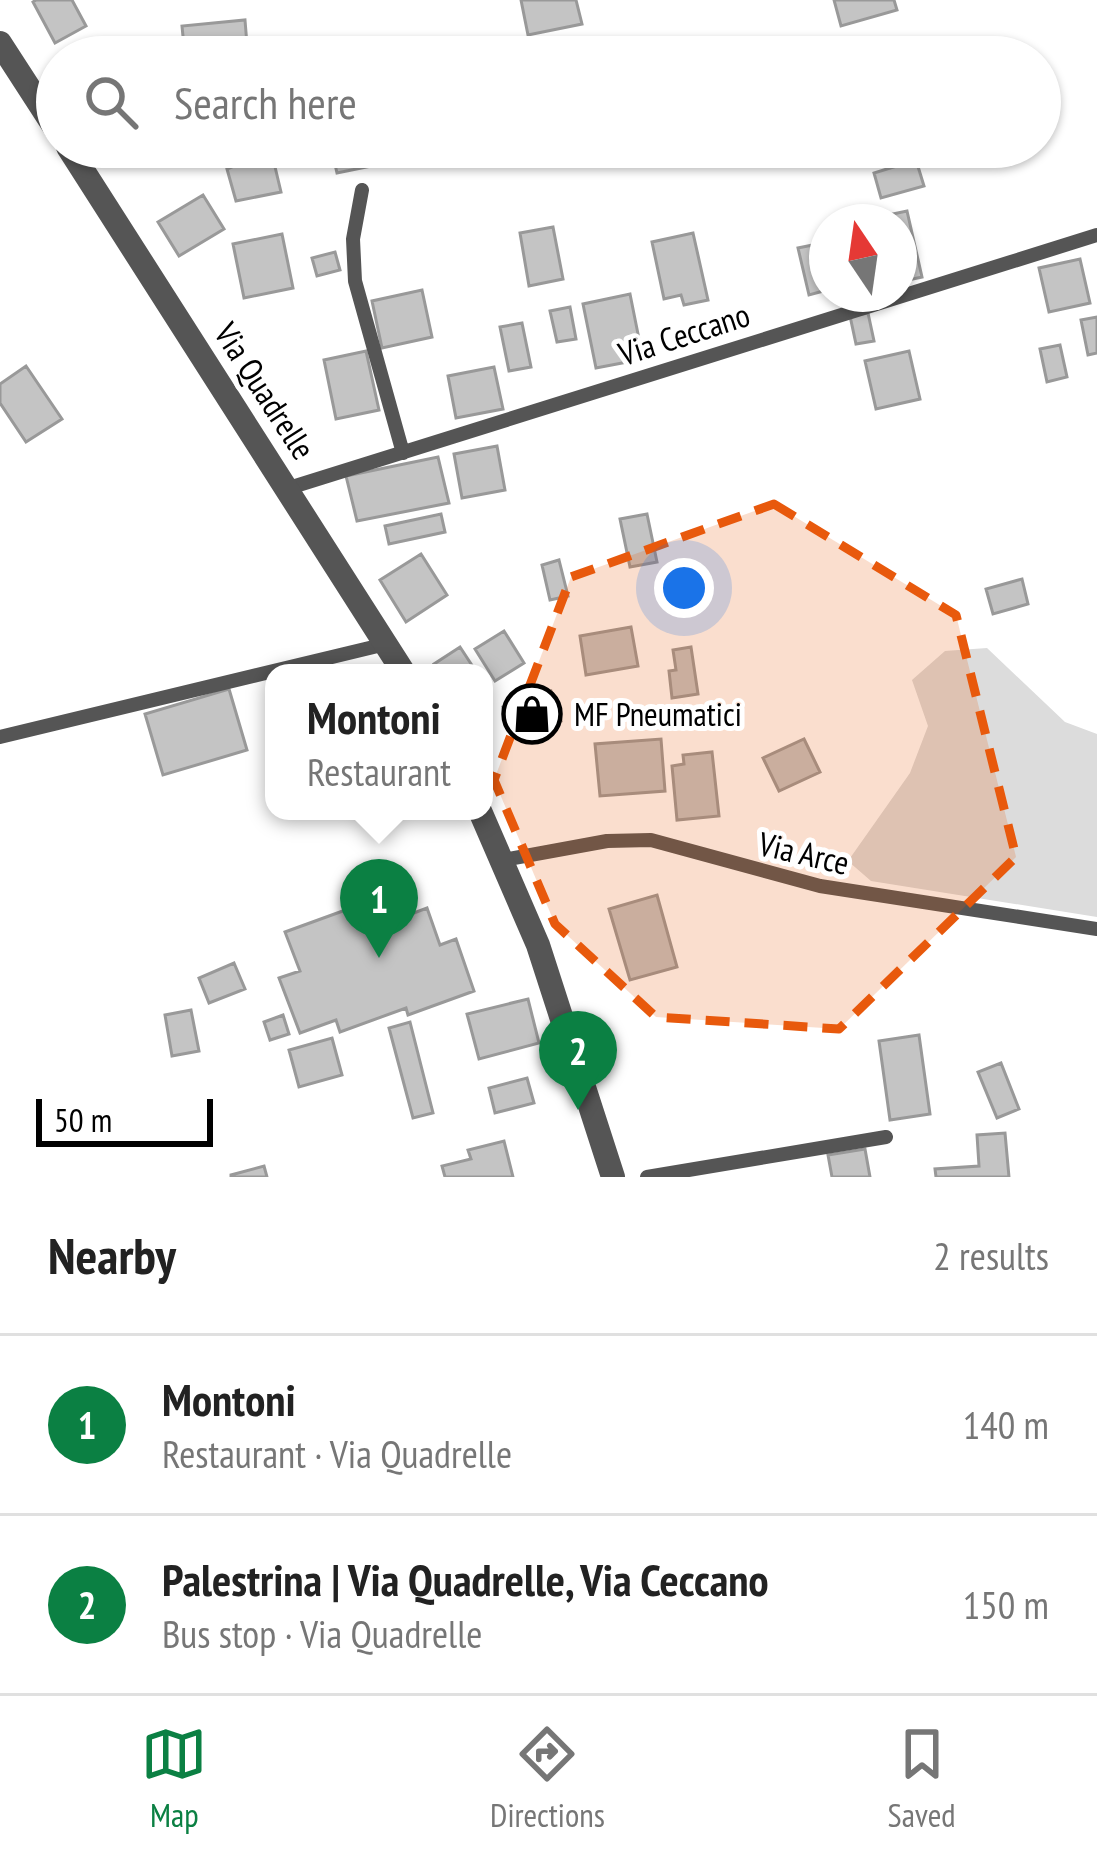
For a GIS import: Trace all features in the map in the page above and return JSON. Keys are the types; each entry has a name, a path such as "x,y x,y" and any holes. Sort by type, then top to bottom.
{"street":[{"path":"0,43 36,98"},
{"name":"Via Quadrelle","path":"82,168 398,664"},
{"path":"484,820 542,957 613,1177"}],"lane":[{"path":"362,190 352,239 355,280 403,453"},
{"name":"Via Ceccano","path":"289,488 1097,235"},
{"path":"303,664 386,644"},
{"path":"0,737 265,673"},
{"name":"Via Arce","path":"503,860 607,841 651,840 820,886 1097,929"},
{"path":"647,1177 886,1137"}],"highlighted area":[{"path":"774,504 956,615 1016,857 839,1029 656,1017 555,924 494,780 571,577"}],"shaded area":[{"path":"987,648 1065,722 1097,734 1097,917 871,881 848,861 910,773 928,726 912,680 945,651"}],"building":[{"path":"72,0 86,26 68,36 51,36 33,2"},
{"path":"521,0 576,0 582,24 528,35"},
{"path":"834,0 894,0 897,10 841,26"},
{"path":"245,20 246,36 183,36 182,26"},
{"path":"275,168 281,192 236,201 227,169"},
{"path":"918,168 924,186 881,198 874,173"},
{"path":"203,195 224,229 179,256 158,222"},
{"path":"553,227 563,279 529,286 520,233"},
{"path":"693,233 708,300 684,305 681,295 664,299 652,242"},
{"path":"282,234 293,288 244,298 233,244"},
{"path":"809,246 809,295 798,248"},
{"path":"335,252 340,270 317,276 312,258"},
{"path":"1080,259 1090,303 1049,312 1039,268"},
{"path":"422,290 432,337 382,348 372,301"},
{"path":"630,294 643,359 596,368 583,304"},
{"path":"570,307 576,339 557,342 550,311"},
{"path":"868,313 874,341 856,344 850,316"},
{"path":"1097,317 1097,353 1088,355 1081,320"},
{"path":"522,323 531,367 509,371 500,327"},
{"path":"1060,345 1067,377 1047,382 1040,349"},
{"path":"366,351 379,410 336,419 324,360"},
{"path":"909,351 920,399 876,409 865,361"},
{"path":"26,366 62,419 26,442 0,403 0,384"},
{"path":"494,367 503,409 456,418 448,376"},
{"path":"497,446 505,490 462,498 454,454"},
{"path":"438,457 449,503 357,521 346,476"},
{"path":"441,514 445,532 389,544 385,526"},
{"path":"647,514 657,562 630,567 620,519"},
{"path":"421,554 447,595 406,622 380,580"},
{"path":"559,560 568,596 550,600 542,565"},
{"path":"1022,579 1028,604 993,614 986,589"},
{"path":"631,627 638,666 586,675 580,636"},
{"path":"504,631 524,663 495,681 493,664 484,664 475,649"},
{"path":"460,647 471,664 434,664"},
{"path":"691,647 698,694 672,698 673,650"},
{"path":"229,689 247,750 163,775 145,714"},
{"name":"MF Pneumatici","path":"551,691 561,721 514,737 503,707"},
{"path":"661,739 665,791 600,796 595,744"},
{"path":"804,739 820,772 779,791 763,758"},
{"path":"712,752 719,816 677,820 672,766 684,764 683,755"},
{"path":"657,895 677,967 630,980 609,909"},
{"path":"373,900 382,925 427,908 440,945 456,939 474,991 408,1015 406,1008 340,1032 336,1020 300,1033 279,978 300,971 285,932"},
{"path":"234,963 245,989 209,1003 199,978"},
{"path":"528,999 539,1043 479,1059 467,1014"},
{"path":"191,1010 199,1051 172,1056 165,1015"},
{"path":"283,1015 289,1034 270,1040 264,1022"},
{"path":"410,1022 433,1113 413,1118 389,1028"},
{"path":"919,1035 930,1114 890,1120 879,1041"},
{"path":"332,1038 342,1075 299,1087 289,1050"},
{"path":"1001,1063 1019,1109 997,1118 978,1072"},
{"path":"527,1078 534,1103 495,1113 489,1088"},
{"path":"1005,1133 1009,1177 936,1177 935,1169 979,1166 977,1135"},
{"path":"504,1141 513,1177 445,1177 442,1166 471,1159 468,1150"},
{"path":"865,1149 870,1177 832,1177 828,1155"},
{"path":"264,1166 267,1177 231,1177 231,1175"}],"place":[{"name":"MF Pneumatici","path":"532,714"},
{"name":"Montoni","path":"379,958"},
{"name":"Palestrina | Via Quadrelle, Via Ceccano","path":"578,1110"}]}
